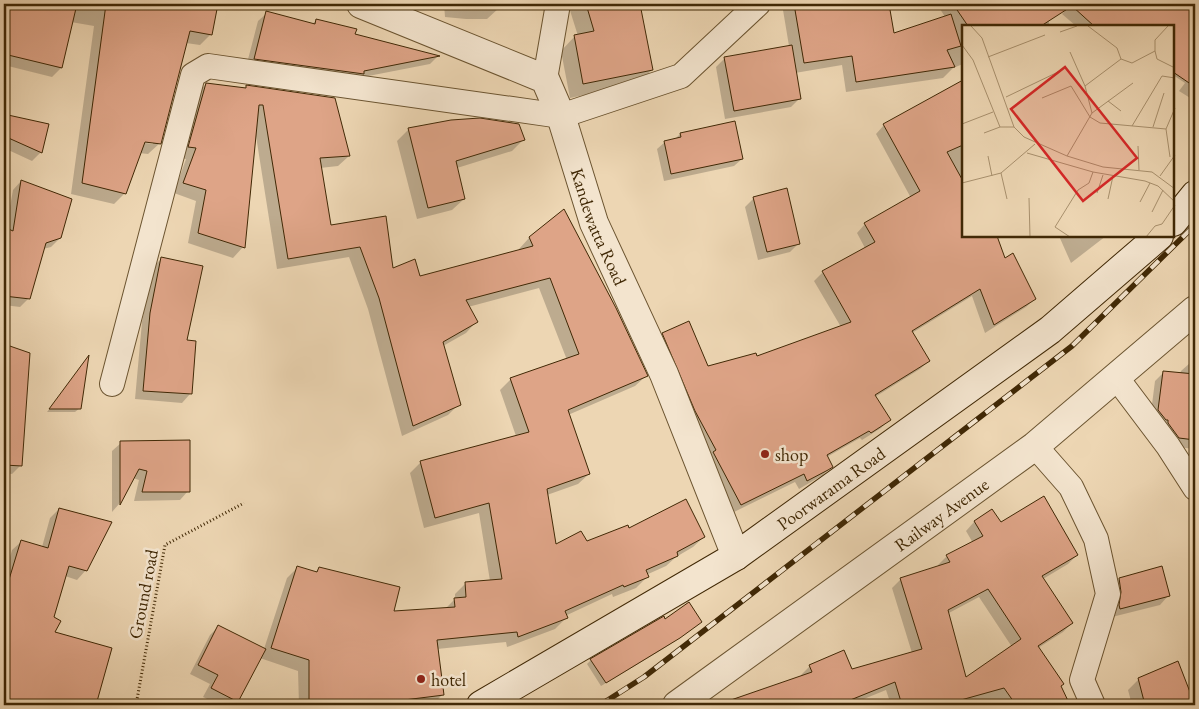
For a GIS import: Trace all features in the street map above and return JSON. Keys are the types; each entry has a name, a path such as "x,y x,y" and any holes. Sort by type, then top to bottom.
{"street":[{"path":"361,4 545,79 558,4"},
{"path":"112,384 193,75 208,66 561,116 681,76 758,4"},
{"name":"Kandewatta Road","path":"545,79 561,116 594,223 664,374 736,556"},
{"path":"1174,221 1195,195"},
{"name":"Poorwarama Road","path":"481,705 736,556 1050,330 1157,238"},
{"name":"Railway Avenue","path":"677,705 1035,446 1194,312"},
{"path":"1116,377 1168,446 1195,488"},
{"path":"1035,446 1071,487 1096,539 1108,594 1082,680 1093,705"}],"path":[{"name":"Ground road","path":"136,705 165,545 244,503"}],"building":[{"path":"4,4 77,4 62,68 4,54"},
{"path":"106,4 218,4 212,35 190,31 161,144 145,142 126,194 82,183"},
{"path":"586,4 640,4 653,70 583,84 574,35 594,31"},
{"path":"794,4 889,4 894,33 951,14 961,46 947,50 955,67 856,82 852,56 804,63"},
{"path":"953,4 1195,4 1195,87 1174,73 1174,25 1093,25 1072,6 1043,25 967,25"},
{"path":"266,11 315,24 316,19 357,29 355,34 440,56 364,71 364,74 254,59"},
{"path":"792,45 801,99 734,111 724,57"},
{"path":"962,81 962,145 947,152 962,179 962,238 998,238 1005,258 1013,253 1036,299 994,325 980,289 912,331 930,361 875,395 891,420 871,433 869,431 827,455 833,467 828,470 807,481 804,474 741,505 713,452 716,450 695,411 662,333 689,321 708,366 756,353 757,356 851,322 822,271 875,242 864,223 920,191 883,124"},
{"path":"206,83 246,88 246,85 335,98 350,156 320,158 331,225 386,216 393,268 415,259 420,276 533,246 529,237 564,209 616,308 648,376 568,410 590,474 547,489 556,544 581,531 587,541 628,525 629,528 686,499 705,537 677,552 678,556 646,570 649,577 624,587 623,585 565,611 568,618 518,637 517,632 437,640 444,695 372,705 309,705 309,660 271,648 297,566 317,572 319,567 400,587 394,611 455,607 454,598 466,597 465,582 502,579 489,503 435,518 420,461 529,432 510,378 579,354 550,278 466,300 478,322 443,342 461,405 413,426 379,298 360,247 288,259 263,105 259,105 245,248 198,233 206,190 183,183 196,148 188,147"},
{"path":"8,115 49,124 42,153 4,136"},
{"path":"480,118 519,124 525,140 456,161 465,199 428,208 408,128 451,120"},
{"path":"735,121 743,159 671,174 664,141 681,137 680,133"},
{"path":"21,180 72,199 61,238 46,243 30,299 4,296 4,227 13,231"},
{"path":"787,188 800,244 767,252 753,197"},
{"path":"161,257 203,266 187,340 196,341 192,394 143,391 150,313"},
{"path":"4,344 30,353 22,466 4,465"},
{"path":"89,355 81,409 49,409"},
{"path":"1163,371 1195,374 1195,440 1179,438 1168,423 1168,420 1158,410"},
{"path":"190,440 190,492 142,492 147,471 139,469 120,505 120,441"},
{"path":"1044,496 1078,555 1042,576 1073,623 1038,646 1064,684 1061,686 1070,705 1016,705 1004,688 943,705 902,705 895,682 838,705 729,705 728,701 812,672 809,665 844,650 852,669 922,649 900,578 950,562 946,555 983,536 974,521 992,509 1001,522","holes":["988,589 1021,639 966,677 948,610"]},
{"path":"59,508 112,522 87,571 69,566 54,617 61,621 55,632 112,648 96,705 4,705 4,596 21,540 48,548"},
{"path":"1162,566 1170,596 1120,609 1121,592 1119,578"},
{"path":"689,602 702,622 680,638 606,683 590,659 664,616 665,619"},
{"path":"218,625 266,649 238,702 211,688 218,675 198,665"},
{"path":"1178,661 1195,705 1145,705 1138,678"}],"railway":[{"path":"600,705 644,677 1072,346 1195,225"}],"place":[{"name":"shop","path":"765,454"},
{"name":"hotel","path":"421,679"}]}
